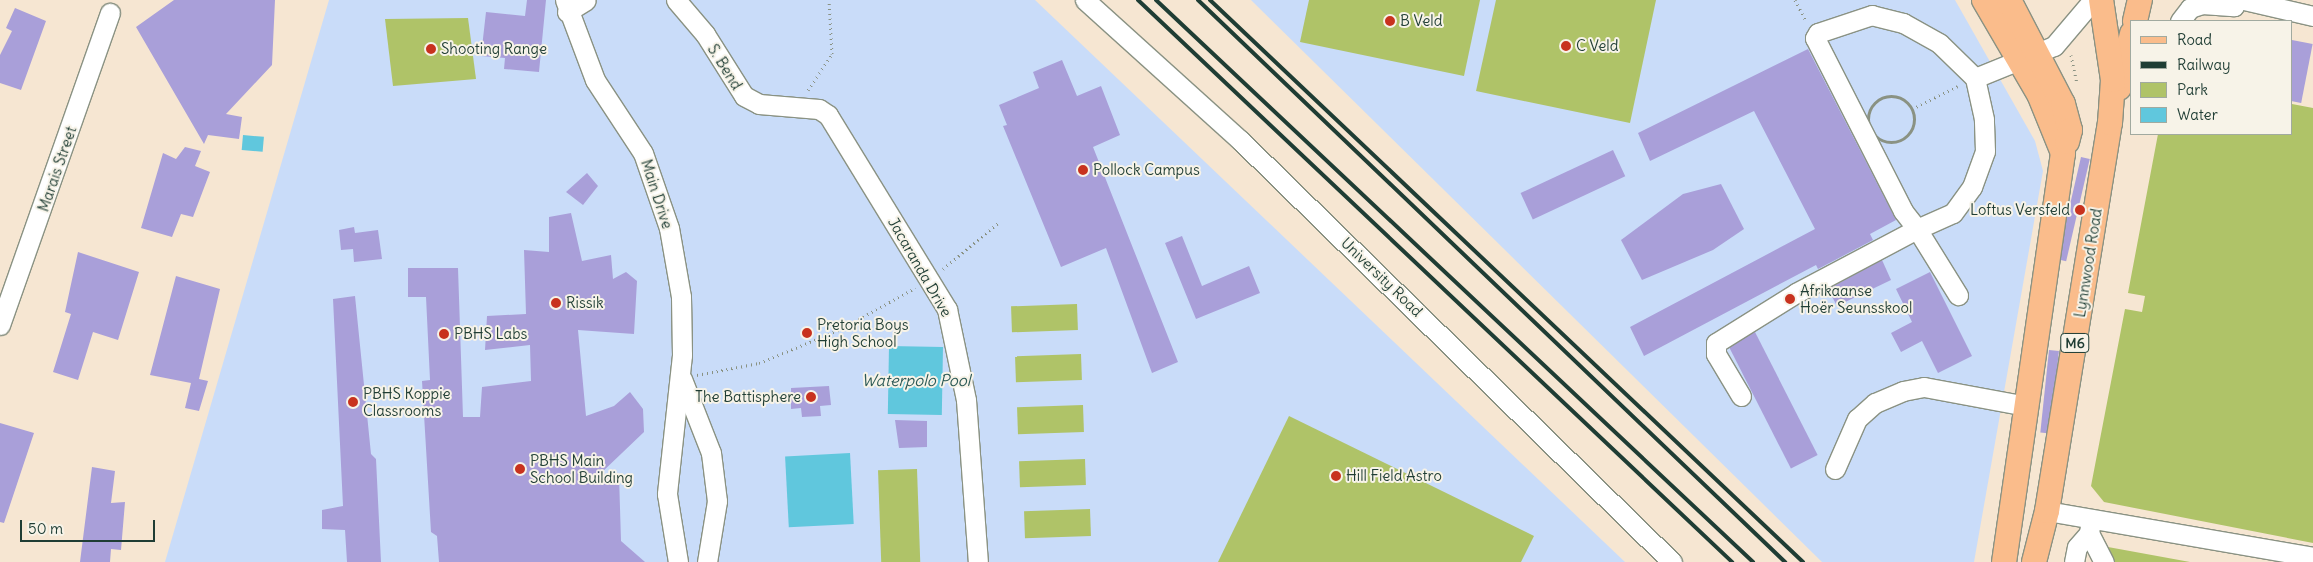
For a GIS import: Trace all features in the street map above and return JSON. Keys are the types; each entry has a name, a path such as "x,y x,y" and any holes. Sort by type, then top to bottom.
{"main road":[{"name":"M6","path":"1984,0 2028,57 2064,155 2004,562"},
{"path":"2009,0 2028,57"},
{"name":"Lynnwood Road","path":"2034,562 2047,511 2110,123 2113,80 2101,0"},
{"path":"2135,20 2140,0"},
{"path":"2110,123 2130,42"}],"street":[{"path":"566,6 586,0"},
{"name":"S. Bend","path":"676,0 705,34 744,96 759,104 791,106"},
{"name":"University Road","path":"1085,0 1240,140 1672,562"},
{"path":"1998,0 2028,57"},
{"path":"1975,78 2028,57 2062,39 2095,0"},
{"name":"Lynnwood Road","path":"2095,0 2113,80"},
{"path":"2181,20 2190,8 2202,4 2313,16"},
{"name":"Main Drive","path":"566,6 595,80 643,152 656,181 681,297 681,378 668,456 667,494 678,562"},
{"name":"Marais Street","path":"0,325 110,13"},
{"path":"1741,396 1716,354 1716,343 1796,293 1917,229 1952,213 1972,187 1985,136 1975,78 1939,43 1888,16 1860,17 1815,38 1917,229 1958,295"},
{"name":"Jacaranda Drive","path":"791,106 819,109 828,115 950,314 966,400 978,562"},
{"name":"Main Drive","path":"681,378 711,453 717,501 707,562"},
{"path":"1835,468 1857,420 1875,403 1904,391 1924,387 2027,406"},
{"path":"2047,511 2090,526 2313,557"},
{"path":"2074,562 2077,547 2090,526"},
{"path":"2090,526 2104,562"}],"path":[{"path":"791,106 832,54 829,0"},
{"path":"1912,109 1975,78"},
{"path":"1900,98 1912,109 1914,123 1901,139 1886,142 1870,128 1869,113 1878,100 1900,98"},
{"path":"681,378 759,363 842,329 929,280 998,223"}],"shaded area":[{"name":"Pretoria Boys High School","path":"329,0 1035,0 1625,562 165,562"},
{"name":"Afrikaanse Hoër Seunsskool","path":"1251,0 1955,0 2035,141 2043,171 1974,562 1822,562"}],"green space":[{"name":"B Veld","path":"1309,0 1480,0 1464,76 1300,42"},
{"name":"C Veld","path":"1496,0 1656,0 1630,123 1476,91"},
{"name":"Shooting Range","path":"468,18 476,79 393,86 385,19"},
{"path":"2293,104 2313,108 2313,543 2104,502 2091,486 2125,309 2142,312 2145,296 2128,293 2158,135 2293,135"},
{"path":"1077,304 1078,330 1012,332 1011,306"},
{"path":"1081,354 1082,380 1016,382 1015,356"},
{"path":"1083,405 1084,432 1018,434 1017,407"},
{"name":"Hill Field Astro","path":"1289,416 1534,536 1521,562 1218,562"},
{"path":"1085,459 1086,485 1020,487 1019,461"},
{"path":"917,469 920,562 881,562 878,470"},
{"path":"1090,509 1091,536 1025,538 1024,511"},
{"path":"2108,547 2190,562 2115,562"}],"water":[{"path":"243,135 264,137 263,152 242,150"},
{"name":"Waterpolo Pool","path":"889,346 943,347 942,415 888,414"},
{"path":"850,453 854,524 789,527 785,456"}],"building":[{"path":"174,0 275,0 272,65 226,114 242,117 239,139 208,135 204,144 136,27"},
{"path":"527,0 546,0 539,72 504,69 505,58 481,56 486,12 525,16"},
{"path":"15,8 46,21 21,90 0,83 0,55 12,31 6,28"},
{"path":"2293,40 2313,44 2301,103 2293,101"},
{"path":"1808,49 1896,220 1870,234 1873,240 1818,269 1816,265 1644,356 1630,327 1815,229 1754,111 1650,161 1638,133"},
{"path":"1062,60 1077,96 1101,86 1120,135 1093,147 1178,362 1152,373 1106,248 1061,267 1003,126 1007,125 999,105 1039,88 1033,72"},
{"path":"185,147 201,151 195,166 210,172 193,217 181,214 172,237 141,228 163,153 176,159"},
{"path":"1613,150 1625,176 1533,219 1521,193"},
{"path":"2081,157 2090,159 2066,261 2057,259"},
{"path":"587,173 598,186 583,205 566,192"},
{"path":"1721,184 1744,229 1713,250 1642,280 1621,240 1683,194"},
{"name":"PBHS Main School Building","path":"571,213 582,261 611,255 613,279 626,272 637,281 634,334 578,330 586,416 614,406 630,392 643,409 644,432 600,474 619,475 621,541 645,562 439,562 437,536 431,532 422,381 430,380 426,297 408,297 408,268 458,268 463,417 480,417 482,387 531,381 530,345 485,350 487,316 526,314 524,250 549,252 549,217"},
{"path":"354,227 355,233 378,230 382,259 354,262 353,249 341,250 339,230"},
{"path":"1182,236 1202,286 1249,266 1260,293 1196,319 1165,243"},
{"path":"78,252 139,272 118,340 93,332 78,380 53,372 71,314 65,312"},
{"path":"1882,260 1891,280 1837,306 1828,289"},
{"path":"1930,272 1972,356 1938,373 1922,341 1901,352 1891,333 1912,322 1896,289"},
{"path":"176,276 220,289 199,379 208,381 199,411 185,408 191,383 150,375"},
{"name":"PBHS Koppie Classrooms","path":"355,296 371,454 376,459 381,562 347,562 345,530 322,529 322,510 343,506 333,299"},
{"path":"1755,332 1818,455 1791,469 1728,346"},
{"path":"2049,350 2059,351 2050,434 2040,433"},
{"name":"The Battisphere","path":"829,386 831,405 820,406 821,416 802,417 801,408 791,409 791,388"},
{"path":"895,420 927,421 927,447 899,448"},
{"path":"0,423 34,433 4,523 0,522"},
{"path":"92,467 115,471 111,503 125,502 121,550 111,549 110,562 80,562"}],"railway":[{"path":"1138,0 1732,562"},
{"path":"1156,0 1753,562"},
{"path":"1198,0 1785,562"},
{"path":"1210,0 1803,562"}],"place":[{"name":"B Veld","path":"1390,21"},
{"name":"C Veld","path":"1566,46"},
{"name":"Shooting Range","path":"431,49"},
{"name":"Pollock Campus","path":"1083,170"},
{"name":"Loftus Versfeld","path":"2080,210"},
{"name":"Afrikaanse Hoër Seunsskool","path":"1790,299"},
{"name":"Rissik","path":"556,303"},
{"name":"Pretoria Boys High School","path":"807,333"},
{"name":"PBHS Labs","path":"444,334"},
{"name":"The Battisphere","path":"811,397"},
{"name":"PBHS Koppie Classrooms","path":"353,402"},
{"name":"PBHS Main School Building","path":"520,469"},
{"name":"Hill Field Astro","path":"1336,476"}]}
